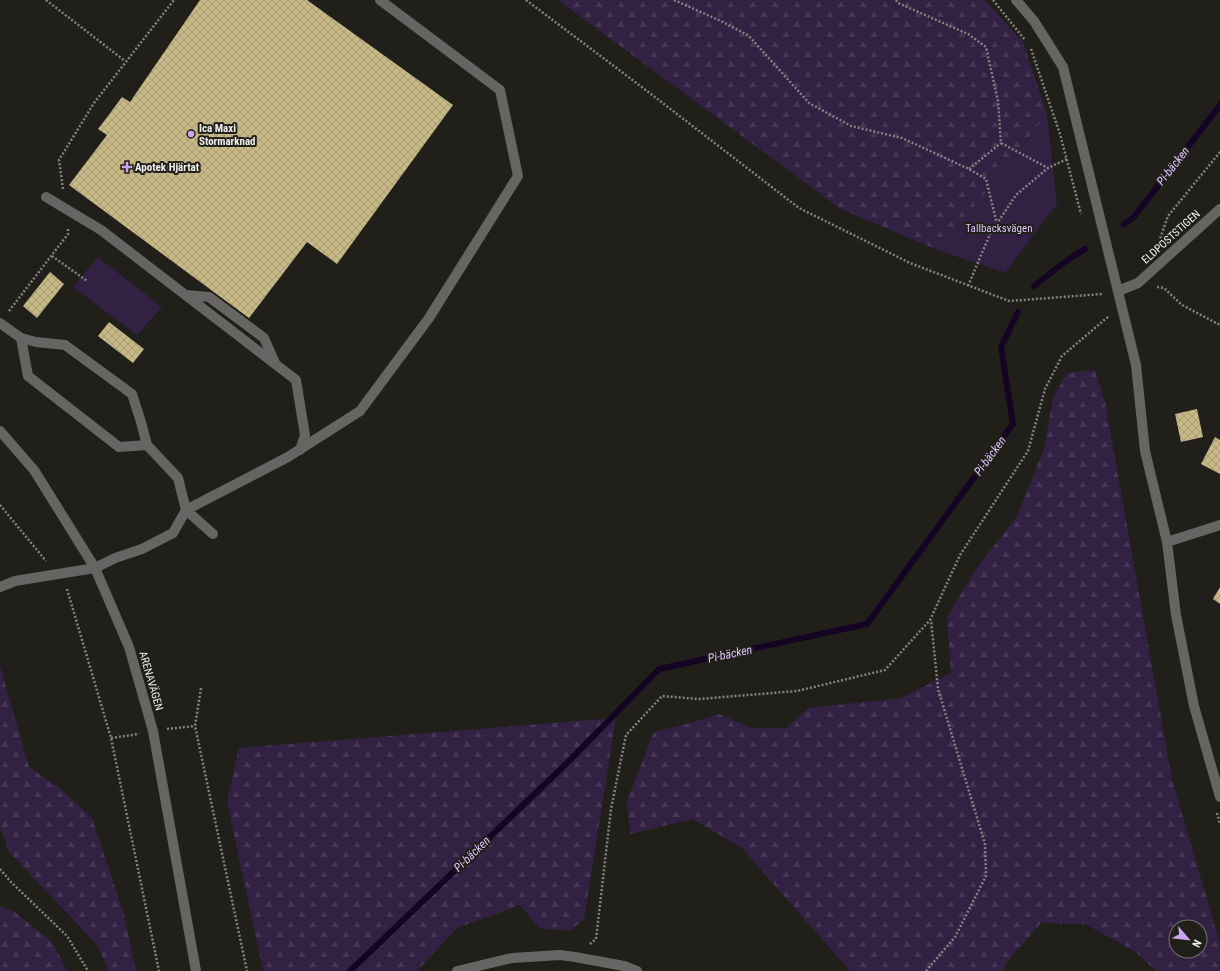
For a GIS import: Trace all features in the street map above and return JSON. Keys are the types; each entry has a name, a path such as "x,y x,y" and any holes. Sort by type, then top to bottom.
{"street":[{"path":"0,587 15,580 95,568 116,558 142,549 173,533 186,510 300,450 360,411 430,318 518,176 500,90 380,0"},
{"path":"1016,0 1034,21 1063,67 1136,365 1145,452 1167,542 1176,615 1194,706 1220,797"},
{"path":"46,197 101,230 296,380 305,435 300,450"},
{"name":"ELDPOSTSTIGEN","path":"1138,283 1155,266 1220,209"},
{"path":"1118,291 1138,283"},
{"path":"186,295 209,297 264,338 275,364"},
{"path":"0,323 20,338 36,342 65,345 132,394 148,445 178,478 186,510 213,534"},
{"path":"20,338 28,376 119,447 148,445"},
{"name":"ARENAVÄGEN","path":"0,431 34,470 95,568 129,647 153,732 196,971"},
{"path":"1167,542 1220,525"},
{"path":"457,971 512,958 560,955 624,966 637,971"}],"path":[{"path":"46,0 125,61 174,0"},
{"path":"526,0 799,208 910,263 1009,301 1103,294 1101,286"},
{"path":"674,0 723,22 749,36 809,103 851,126 902,138 969,169 986,179 997,224"},
{"path":"896,0 968,34 986,46 998,102 1001,143"},
{"path":"993,0 1026,40"},
{"path":"1030,46 1060,134 1082,219"},
{"path":"969,169 1001,143"},
{"path":"1001,143 1048,168"},
{"path":"968,286 990,234 1016,195 1048,168 1084,151"},
{"path":"1155,266 1159,243 1168,216 1220,152"},
{"path":"52,256 87,281"},
{"path":"1138,283 1164,288 1182,305 1220,325"},
{"path":"575,957 596,939 611,809 626,735 662,696 699,699 797,692 885,670 930,620 960,555 1028,451 1045,389 1062,356 1113,312"},
{"path":"0,505 65,584 111,738 159,971"},
{"path":"926,971 955,938 986,876 985,844 938,690 930,620"},
{"path":"202,688 195,726 247,971"},
{"path":"0,869 11,882 67,936 88,971"}],"green space":[{"path":"558,0 985,0 1023,42 1047,114 940,251 841,209"},
{"name":"Tallbacksvägen","path":"1047,114 1057,204 1005,273 940,251"},
{"path":"98,257 162,307 137,335 73,287"},
{"path":"1095,370 1105,402 1172,779 1220,944 1220,971 1156,971 1136,952 1085,924 1041,923 1007,962 1003,971 850,971 743,849 693,819 630,834 627,801 654,732 694,722 718,714 752,728 786,728 809,708 901,698 951,673 947,617 976,569 1016,518 1044,449 1053,397 1067,373"},
{"path":"0,666 29,767 62,790 92,818 124,914 136,971 109,971 97,945 9,852 0,826"},
{"path":"616,718 584,919 570,931 539,928 520,905 457,928 417,971 263,971 227,801 239,748"},
{"path":"0,906 15,912 52,942 67,971 0,971"}],"building":[{"path":"200,0 307,0 453,105 337,264 307,242 249,318 69,185 107,135 98,129 122,97 130,102"},
{"path":"50,272 64,284 37,318 23,306"},
{"path":"109,322 144,349 133,363 98,336"},
{"path":"1197,409 1203,437 1181,442 1175,414"},
{"path":"1215,437 1220,440 1220,474 1201,464"},
{"path":"1220,587 1220,604 1213,599"}],"waterway":[{"name":"Pi-bäcken","path":"1124,224 1133,218 1220,105"},
{"name":"Pi-bäcken","path":"1034,286 1066,261 1085,249"},
{"name":"Pi-bäcken","path":"350,971 568,762 659,669 867,624 1013,424 1001,347 1018,312"}],"place":[{"name":"Ica Maxi Stormarknad","path":"191,134"},
{"name":"Apotek Hjärtat","path":"127,167"}]}
